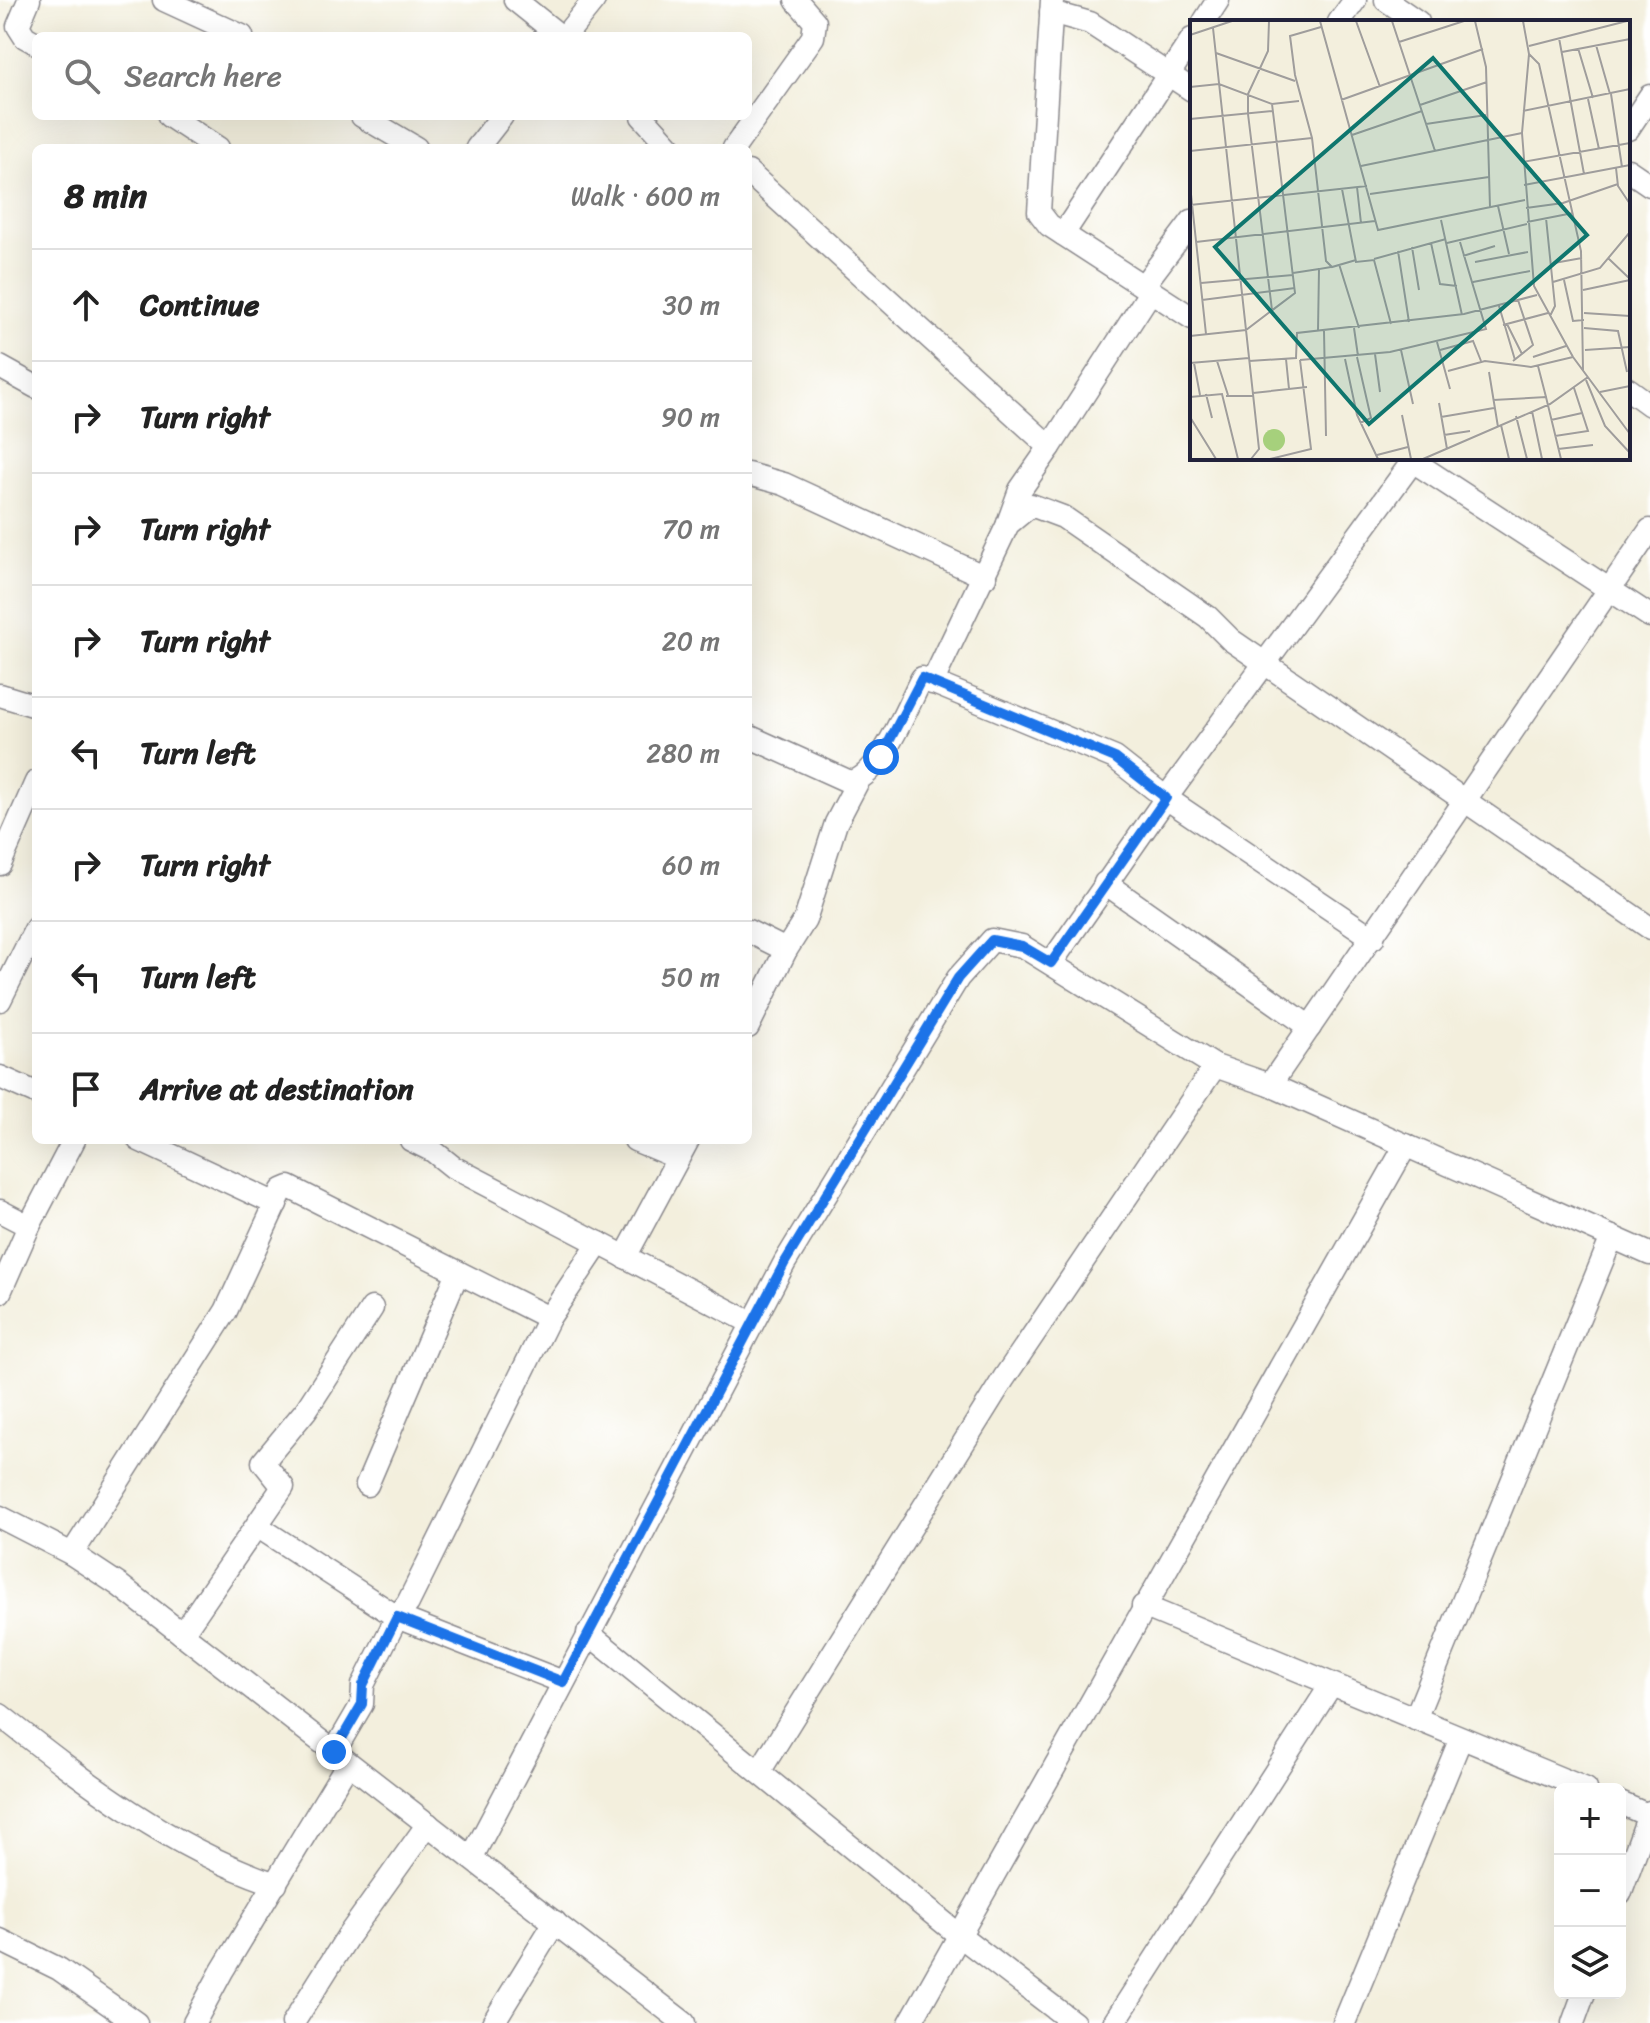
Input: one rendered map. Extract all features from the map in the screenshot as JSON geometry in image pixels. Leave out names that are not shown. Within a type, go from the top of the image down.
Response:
[{"type":"street","points":[[29,0],[18,26],[25,37],[32,41]]},
{"type":"street","points":[[164,0],[233,32]]},
{"type":"street","points":[[515,0],[557,32]]},
{"type":"street","points":[[566,32],[594,0]]},
{"type":"street","points":[[737,144],[813,37],[815,22],[796,0]]},
{"type":"street","points":[[1205,20],[1218,0]]},
{"type":"street","points":[[1340,20],[1355,0]]},
{"type":"street","points":[[1386,0],[1415,20]]},
{"type":"street","points":[[1190,89],[1090,23],[1052,6],[1039,212],[1063,234],[1190,317]]},
{"type":"street","points":[[1063,234],[1190,42]]},
{"type":"street","points":[[1630,126],[1650,96]]},
{"type":"street","points":[[175,120],[212,144]]},
{"type":"street","points":[[369,120],[409,144]]},
{"type":"street","points":[[480,144],[499,120]]},
{"type":"street","points":[[646,120],[667,144]]},
{"type":"street","points":[[1630,171],[1650,185]]},
{"type":"street","points":[[752,176],[1050,447]]},
{"type":"street","points":[[932,683],[985,577],[1020,490],[1190,224]]},
{"type":"street","points":[[0,367],[32,385]]},
{"type":"street","points":[[1630,390],[1650,405]]},
{"type":"street","points":[[1051,963],[1105,883],[1411,460]]},
{"type":"street","points":[[1414,460],[1650,616]]},
{"type":"street","points":[[752,475],[784,484],[985,577]]},
{"type":"street","points":[[1008,524],[1031,505],[1063,517],[1208,617],[1231,640],[1650,928]]},
{"type":"street","points":[[1270,1085],[1468,801],[1650,530]]},
{"type":"street","points":[[752,1019],[786,950],[805,920],[836,823],[858,781],[870,772],[881,757],[922,678],[1115,758],[1166,798],[1373,938]]},
{"type":"street","points":[[0,695],[32,705]]},
{"type":"street","points":[[752,738],[850,782],[858,781]]},
{"type":"street","points":[[0,864],[32,791]]},
{"type":"street","points":[[1105,883],[1310,1027]]},
{"type":"street","points":[[752,933],[786,950]]},
{"type":"street","points":[[472,1857],[785,1262],[958,978],[992,940],[1022,946],[1215,1066],[1270,1085],[1650,1254]]},
{"type":"street","points":[[0,1000],[31,954]]},
{"type":"street","points":[[759,1772],[1004,1378],[1215,1066]]},
{"type":"street","points":[[0,1077],[32,1091]]},
{"type":"street","points":[[0,1292],[29,1226],[72,1144]]},
{"type":"street","points":[[148,1144],[276,1204]]},
{"type":"street","points":[[419,1144],[453,1167],[752,1323]]},
{"type":"street","points":[[625,1257],[683,1149],[656,1144]]},
{"type":"street","points":[[910,2023],[1406,1145]]},
{"type":"street","points":[[72,1554],[226,1311],[282,1190],[289,1187],[549,1318]]},
{"type":"street","points":[[0,1211],[29,1226]]},
{"type":"street","points":[[1415,1719],[1612,1237]]},
{"type":"street","points":[[194,2023],[276,1884],[341,1758],[362,1704],[363,1685],[397,1617],[408,1603],[549,1318],[599,1243]]},
{"type":"street","points":[[367,1485],[458,1272]]},
{"type":"street","points":[[182,1634],[283,1487],[263,1462],[306,1410],[372,1308]]},
{"type":"street","points":[[0,1517],[72,1554],[182,1634],[681,2022]]},
{"type":"street","points":[[257,1526],[397,1617],[563,1682]]},
{"type":"street","points":[[1143,1606],[1571,1783]]},
{"type":"street","points":[[588,1633],[959,1935],[1074,2023]]},
{"type":"street","points":[[1114,2023],[1331,1685]]},
{"type":"street","points":[[1,1717],[153,1826],[276,1884]]},
{"type":"street","points":[[1344,2023],[1461,1738]]},
{"type":"street","points":[[1626,1805],[1650,1814],[1626,1878]]},
{"type":"street","points":[[293,2023],[348,1936],[428,1824]]},
{"type":"street","points":[[493,2023],[555,1922]]},
{"type":"street","points":[[0,1940],[59,1969],[136,2023]]},
{"type":"street","points":[[1573,2023],[1582,1999]]},
{"type":"route","points":[[334,1752],[362,1704],[365,1695],[363,1685],[397,1617],[563,1682],[785,1262],[958,978],[992,940],[1022,946],[1051,963],[1166,798],[1115,758],[922,678],[881,757]]}]
